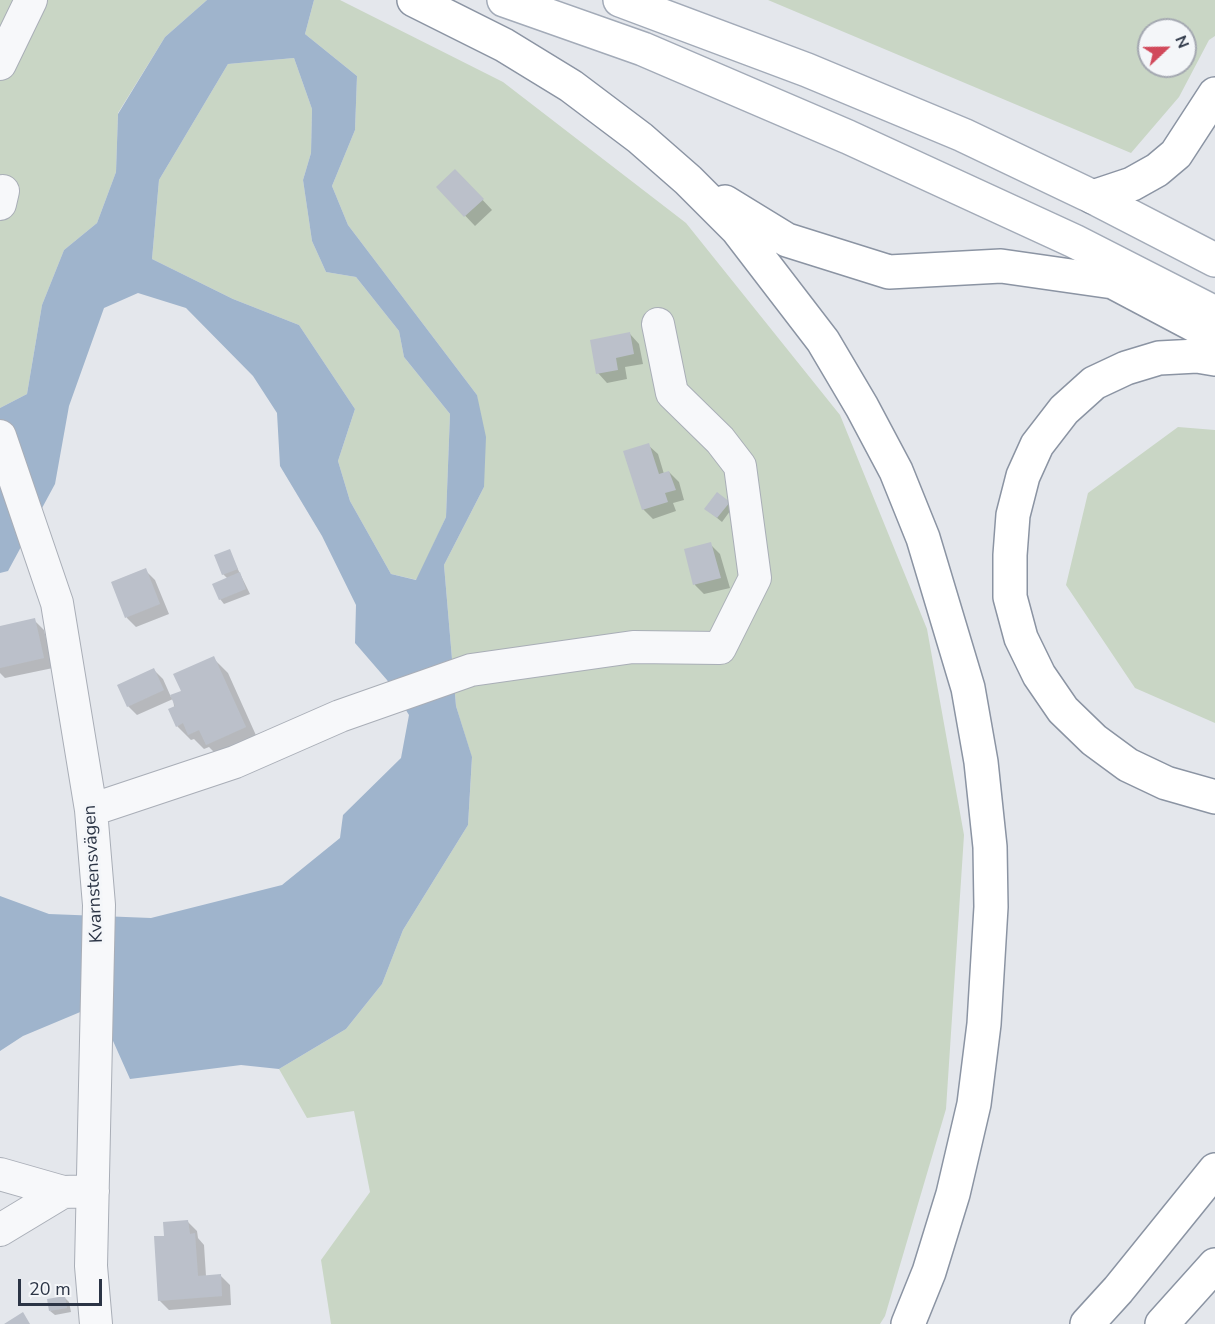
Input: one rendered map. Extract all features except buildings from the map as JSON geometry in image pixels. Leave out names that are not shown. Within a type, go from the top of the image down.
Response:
[{"type":"main road","points":[[414,0],[504,45],[571,86],[640,138],[688,180],[737,229],[823,341],[896,471],[923,538],[968,688],[981,762],[990,847],[990,928],[984,1024],[974,1104],[953,1194],[929,1272],[908,1324]]},
{"type":"main road","points":[[504,0],[643,49],[848,137],[1074,241],[1215,313]]},
{"type":"main road","points":[[620,0],[818,74],[963,135],[1093,197],[1215,260]]},
{"type":"main road","points":[[1093,197],[1132,184],[1170,159],[1191,132],[1215,94]]},
{"type":"main road","points":[[688,180],[787,240],[889,272],[1001,266],[1113,282],[1215,336]]},
{"type":"main road","points":[[1215,359],[1197,356],[1160,358],[1126,368],[1094,383],[1064,410],[1037,445],[1023,476],[1013,515],[1010,597],[1021,638],[1039,675],[1063,710],[1094,740],[1128,765],[1166,783],[1215,797]]},
{"type":"main road","points":[[1088,1324],[1215,1170]]},
{"type":"main road","points":[[1162,1324],[1215,1265]]},
{"type":"street","points":[[0,64],[31,0]]},
{"type":"street","points":[[91,810],[235,762],[339,716],[471,670],[633,647],[720,648],[755,578],[740,466],[720,440],[672,393],[658,324]]},
{"type":"street","name":"Kvarnstensvägen","points":[[0,436],[57,603],[91,810],[99,905],[91,1266],[96,1324]]},
{"type":"street","points":[[0,1173],[63,1192],[93,1191]]},
{"type":"street","points":[[0,1230],[63,1192]]},
{"type":"green space","points":[[0,0],[207,0],[165,37],[118,113],[116,172],[97,223],[64,250],[42,305],[27,394],[0,408]]},
{"type":"green space","points":[[314,0],[340,0],[503,82],[686,223],[840,415],[927,629],[964,835],[946,1109],[885,1316],[880,1324],[331,1324],[321,1260],[370,1192],[354,1111],[307,1118],[279,1069],[346,1029],[382,984],[403,930],[468,825],[472,758],[456,706],[444,565],[484,487],[477,395],[348,225],[332,186],[355,130],[357,76],[305,34]]},
{"type":"green space","points":[[768,0],[1215,0],[1215,36],[1209,40],[1197,63],[1197,18],[1137,18],[1137,78],[1189,78],[1179,97],[1131,153]]},
{"type":"green space","points":[[294,58],[312,109],[311,153],[303,180],[312,241],[326,272],[356,277],[399,331],[404,357],[450,414],[446,517],[417,580],[391,574],[350,501],[338,461],[355,409],[299,325],[233,299],[152,259],[159,180],[228,64]]},
{"type":"green space","points":[[1178,427],[1215,430],[1215,723],[1135,688],[1066,585],[1088,493]]},
{"type":"water","points":[[207,0],[314,0],[305,34],[357,76],[355,130],[332,186],[348,225],[477,395],[486,437],[484,487],[444,565],[456,706],[472,757],[468,825],[403,930],[382,984],[346,1029],[279,1069],[241,1065],[130,1079],[97,1005],[23,1036],[0,1051],[0,896],[49,914],[151,918],[282,885],[340,838],[343,815],[401,758],[409,715],[387,680],[355,643],[356,605],[322,536],[280,466],[277,413],[253,376],[186,308],[138,293],[104,308],[69,406],[55,484],[8,571],[0,573],[0,408],[27,394],[42,305],[64,250],[97,223],[116,172],[118,114],[165,37]],"holes":[[[294,58],[312,109],[311,153],[303,180],[312,241],[326,272],[356,277],[399,331],[404,357],[450,414],[446,517],[416,580],[391,574],[350,501],[338,461],[355,409],[299,325],[233,299],[152,259],[159,180],[228,64]]]}]
